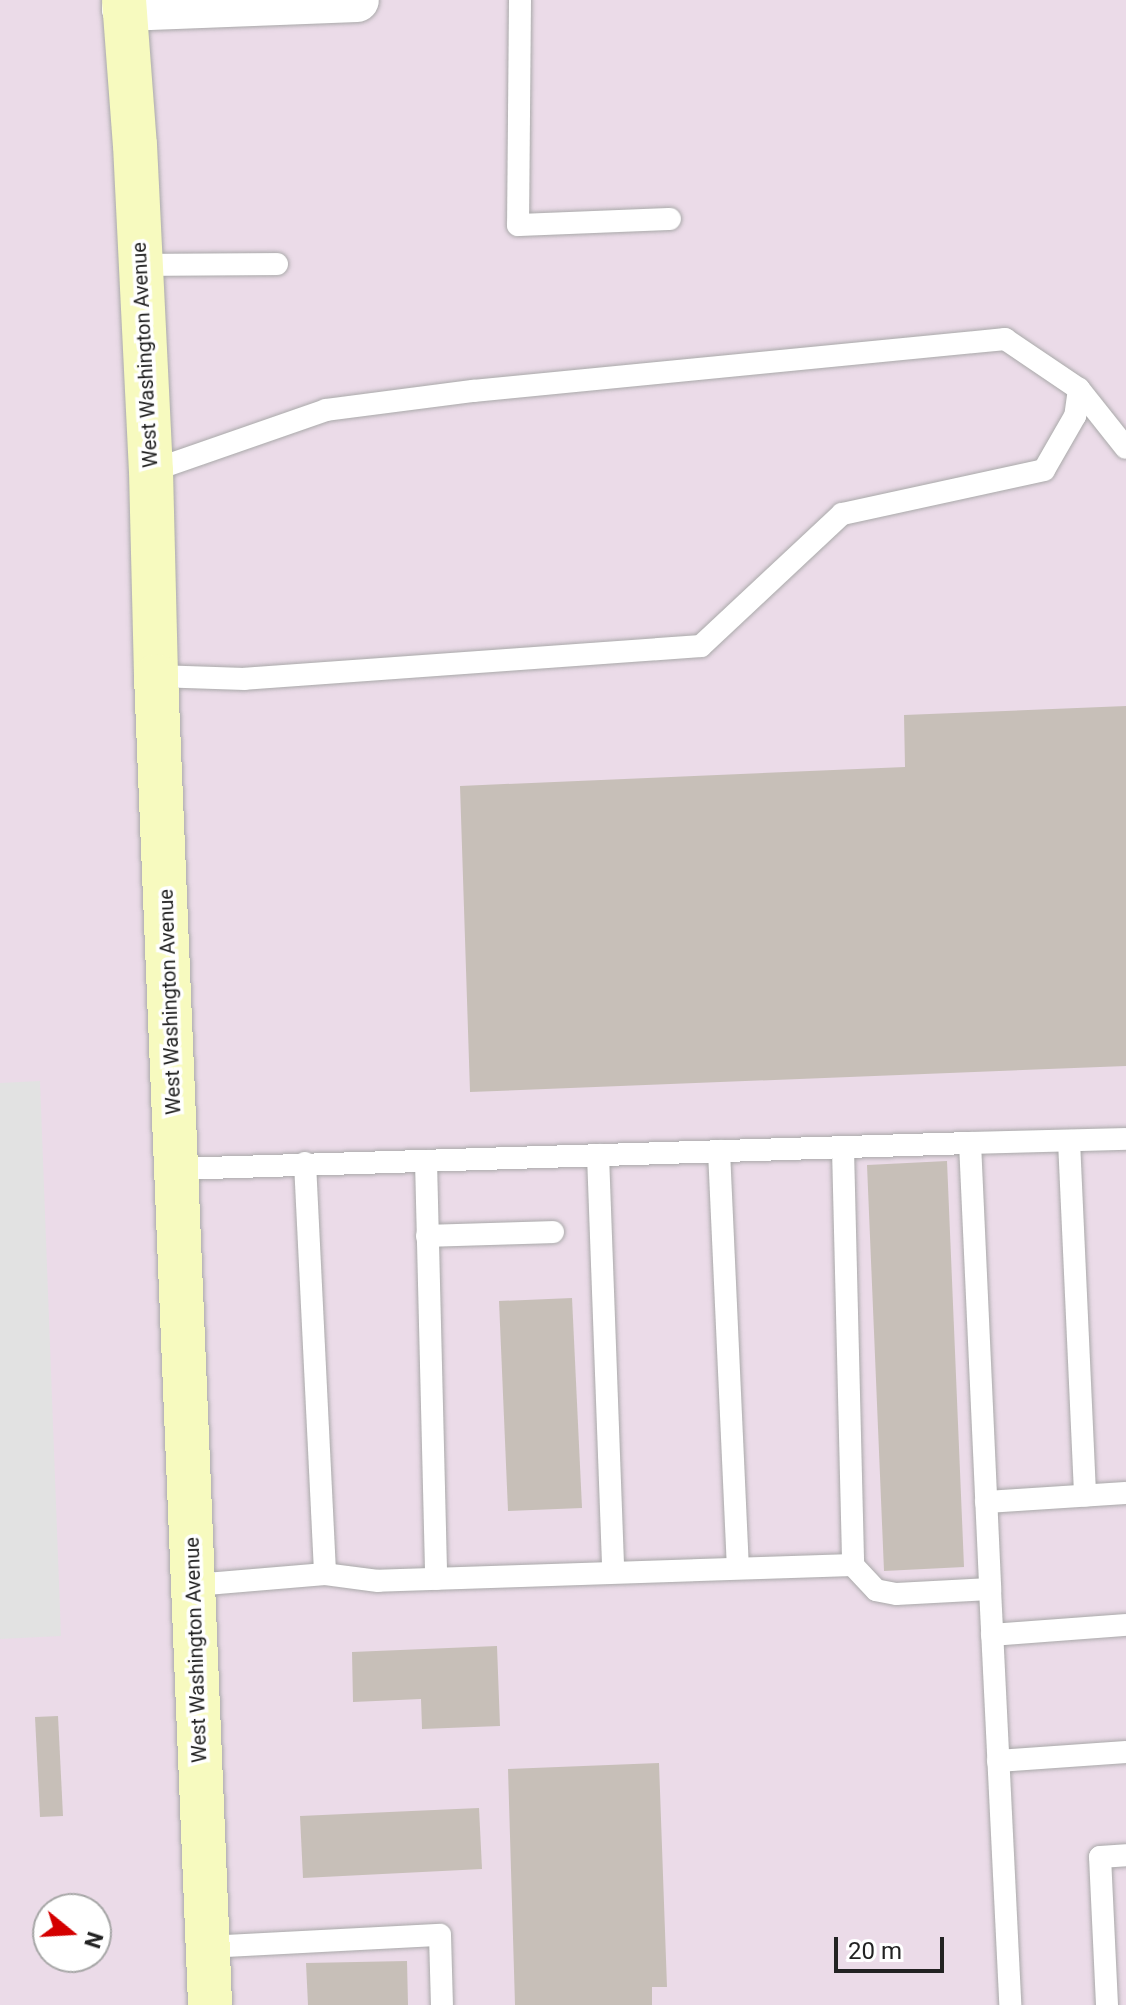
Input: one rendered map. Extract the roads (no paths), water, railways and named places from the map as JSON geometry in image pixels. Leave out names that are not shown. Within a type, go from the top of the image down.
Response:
[{"type":"main road","name":"West Washington Avenue","points":[[123,2],[151,471],[156,676],[210,2005]]},
{"type":"street","points":[[123,2],[357,0]]},
{"type":"lane","points":[[520,0],[518,225],[670,219]]},
{"type":"lane","points":[[141,265],[277,264]]},
{"type":"lane","points":[[151,471],[326,410],[473,391],[1005,339],[1079,389],[1126,448]]},
{"type":"lane","points":[[156,676],[245,679],[701,646],[842,514],[1044,470],[1075,416],[1079,389]]},
{"type":"lane","points":[[177,1169],[1126,1139]]},
{"type":"lane","points":[[1069,1141],[1085,1496]]},
{"type":"lane","points":[[970,1143],[1010,2005]]},
{"type":"lane","points":[[843,1149],[853,1565],[876,1590],[896,1594],[990,1589]]},
{"type":"lane","points":[[719,1151],[738,1566]]},
{"type":"lane","points":[[598,1155],[613,1572]]},
{"type":"lane","points":[[426,1161],[436,1579]]},
{"type":"lane","points":[[305,1163],[325,1574]]},
{"type":"lane","points":[[427,1236],[553,1232]]},
{"type":"lane","points":[[986,1502],[1126,1493]]},
{"type":"lane","points":[[194,1585],[325,1574],[378,1581],[738,1566],[853,1565]]},
{"type":"lane","points":[[992,1635],[1126,1625]]},
{"type":"lane","points":[[998,1761],[1126,1752]]},
{"type":"lane","points":[[1107,2005],[1100,1857],[1126,1855]]},
{"type":"lane","points":[[208,1947],[440,1935],[442,2005]]}]
